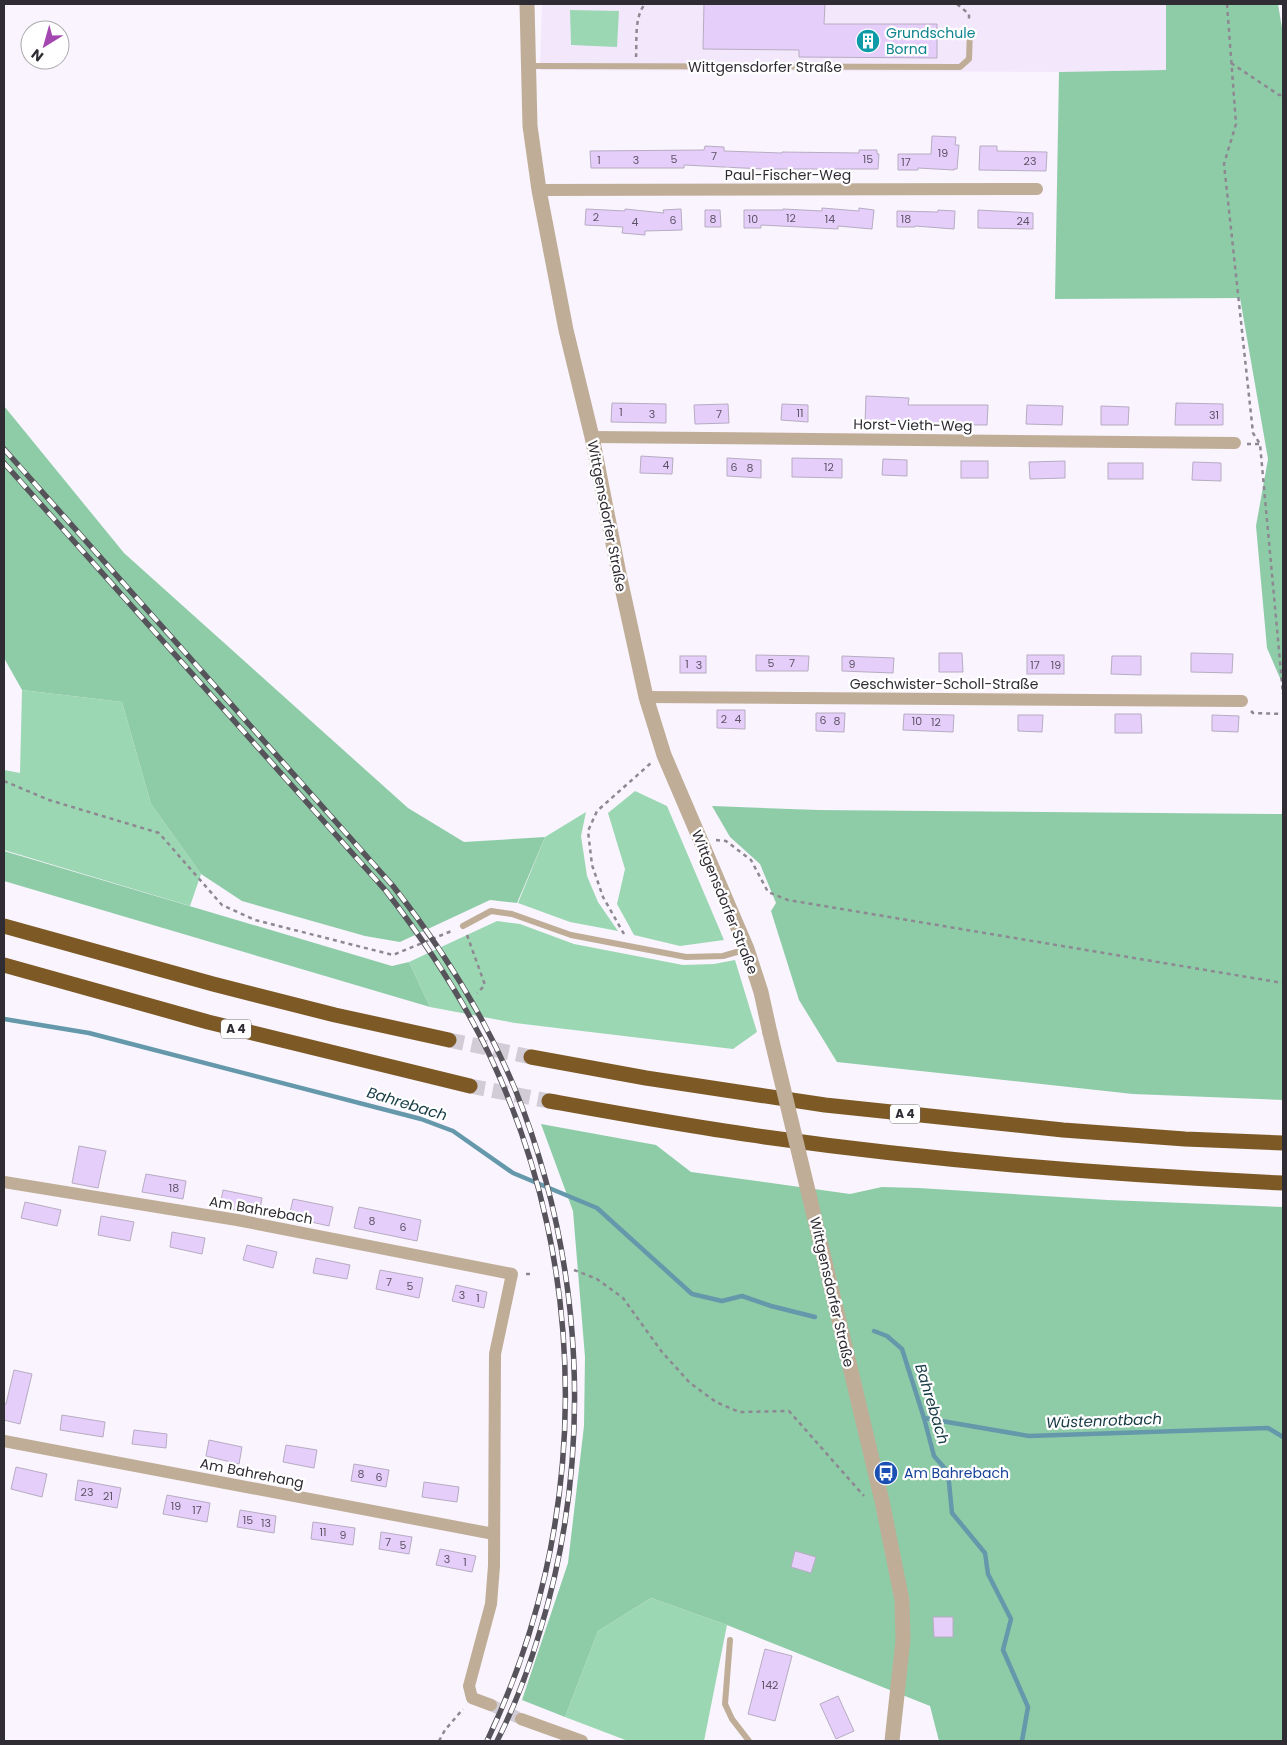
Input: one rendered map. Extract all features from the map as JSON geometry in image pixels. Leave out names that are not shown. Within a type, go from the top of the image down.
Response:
[{"type":"highway","points":[[4,926],[241,991],[335,1015],[449,1040]]},
{"type":"highway","name":"A 4","points":[[4,965],[208,1022],[470,1086]]},
{"type":"highway","name":"A 4","points":[[531,1056],[655,1080],[825,1106],[1064,1130],[1185,1139],[1283,1143]]},
{"type":"highway","points":[[549,1101],[710,1128],[843,1147],[1057,1169],[1283,1183]]},
{"type":"street","name":"Wittgensdorfer Straße","points":[[527,4],[530,126],[539,190],[566,330],[592,437],[646,697],[664,755],[747,949],[760,992],[882,1501],[902,1600],[904,1621],[892,1741]]},
{"type":"street","name":"Paul-Fischer-Weg","points":[[539,190],[1038,189]]},
{"type":"street","name":"Horst-Vieth-Weg","points":[[592,437],[1235,443]]},
{"type":"street","name":"Geschwister-Scholl-Straße","points":[[646,697],[1242,701]]},
{"type":"street","name":"Am Bahrebach","points":[[4,1182],[237,1220],[512,1274],[495,1354],[494,1534]]},
{"type":"street","name":"Am Bahrehang","points":[[4,1441],[494,1534]]},
{"type":"street","points":[[490,1705],[472,1698],[469,1686],[491,1604],[494,1534]]},
{"type":"street","points":[[521,1719],[582,1741]]},
{"type":"lane","name":"Wittgensdorfer Straße","points":[[529,66],[960,68],[969,60],[970,31]]},
{"type":"lane","points":[[463,926],[492,911],[512,914],[571,935],[686,957],[723,956],[747,949]]},
{"type":"lane","points":[[730,1640],[725,1704],[732,1719],[749,1741]]},
{"type":"path","points":[[636,66],[637,25],[645,4]]},
{"type":"path","points":[[957,4],[969,14],[970,31]]},
{"type":"path","points":[[1227,4],[1236,124],[1224,164],[1254,433],[1260,444],[1283,694]]},
{"type":"path","points":[[1231,63],[1279,95],[1283,95]]},
{"type":"path","points":[[1242,701],[1253,713],[1283,714]]},
{"type":"path","points":[[631,946],[603,897],[592,865],[588,830],[597,811],[647,766],[664,755]]},
{"type":"path","points":[[4,781],[49,800],[159,834],[222,905],[255,920],[393,955],[463,926],[485,985],[477,993]]},
{"type":"path","points":[[700,839],[726,841],[751,860],[768,892],[788,900],[1283,983]]},
{"type":"path","points":[[574,1270],[597,1279],[623,1298],[662,1352],[690,1383],[716,1402],[739,1412],[789,1411],[858,1491],[873,1504],[882,1501]]},
{"type":"path","points":[[439,1741],[445,1730],[472,1698]]},
{"type":"shaded area","points":[[542,4],[1166,4],[1166,70],[1059,72],[540,70]]},
{"type":"green space","points":[[1166,4],[1278,4],[1283,34],[1283,685],[1267,648],[1256,526],[1268,459],[1240,298],[1055,299],[1059,72],[1166,70]]},
{"type":"green space","points":[[570,10],[619,11],[617,47],[571,45]]},
{"type":"green space","points":[[4,406],[124,553],[408,808],[464,842],[545,837],[517,903],[490,900],[400,942],[365,936],[242,901],[201,874],[151,804],[122,702],[22,690],[4,658]]},
{"type":"green space","points":[[22,690],[122,702],[151,804],[201,874],[190,906],[4,850],[4,770],[20,773]]},
{"type":"green space","points":[[635,791],[667,806],[724,940],[680,946],[634,935],[617,904],[625,869],[608,813]]},
{"type":"green space","points":[[712,806],[818,810],[1283,814],[1283,1100],[1133,1094],[837,1062],[799,1000],[771,911],[776,903],[760,864],[730,837]]},
{"type":"green space","points":[[586,812],[581,836],[587,876],[598,902],[618,931],[570,922],[518,903],[545,837]]},
{"type":"green space","points":[[4,851],[392,966],[409,962],[430,1007],[4,881]]},
{"type":"green space","points":[[497,921],[520,924],[574,944],[683,965],[714,964],[735,960],[757,1032],[733,1049],[515,1023],[430,1007],[409,962]]},
{"type":"green space","points":[[541,1124],[656,1145],[691,1172],[850,1194],[882,1187],[919,1188],[1108,1200],[1283,1207],[1283,1741],[939,1741],[930,1706],[727,1625],[651,1598],[598,1631],[565,1717],[522,1700],[568,1563],[584,1426],[585,1357],[573,1211]]},
{"type":"green space","points":[[651,1598],[727,1625],[704,1741],[628,1741],[565,1717],[598,1631]]},
{"type":"building","points":[[704,4],[825,4],[824,24],[937,24],[937,58],[799,57],[799,50],[703,49]]},
{"type":"building","points":[[932,136],[956,137],[955,145],[959,145],[957,169],[918,168],[918,170],[898,170],[898,154],[931,154]]},
{"type":"building","points":[[705,146],[724,147],[724,151],[782,153],[859,153],[859,150],[877,150],[877,154],[879,154],[878,169],[763,169],[684,165],[684,168],[591,168],[590,151],[704,150]]},
{"type":"building","points":[[980,146],[997,146],[997,151],[1047,152],[1046,171],[979,170]]},
{"type":"building","points":[[822,208],[859,211],[859,208],[874,210],[872,229],[838,226],[838,229],[761,225],[761,228],[744,228],[744,210],[822,211]]},
{"type":"building","points":[[586,209],[625,211],[625,209],[664,213],[663,210],[681,209],[682,230],[645,231],[645,235],[622,233],[623,227],[585,225]]},
{"type":"building","points":[[705,210],[720,210],[721,227],[705,227]]},
{"type":"building","points":[[938,210],[955,211],[954,229],[915,226],[897,227],[897,211],[938,212]]},
{"type":"building","points":[[978,210],[1033,213],[1033,229],[978,228]]},
{"type":"building","points":[[866,396],[909,398],[908,405],[988,405],[987,425],[865,424]]},
{"type":"building","points":[[612,403],[666,404],[666,423],[611,422]]},
{"type":"building","points":[[1176,403],[1223,404],[1223,425],[1175,425]]},
{"type":"building","points":[[728,404],[729,423],[695,424],[694,405]]},
{"type":"building","points":[[782,404],[808,405],[808,422],[781,420]]},
{"type":"building","points":[[1027,405],[1063,406],[1062,425],[1026,424]]},
{"type":"building","points":[[1101,406],[1129,407],[1128,425],[1101,425]]},
{"type":"building","points":[[641,456],[673,458],[672,474],[640,473]]},
{"type":"building","points":[[727,458],[761,460],[761,478],[727,476]]},
{"type":"building","points":[[792,458],[842,459],[842,478],[792,477]]},
{"type":"building","points":[[883,459],[907,460],[907,476],[882,475]]},
{"type":"building","points":[[961,461],[988,461],[988,478],[961,478]]},
{"type":"building","points":[[1065,461],[1065,478],[1030,479],[1029,462]]},
{"type":"building","points":[[1193,462],[1221,463],[1221,481],[1192,480]]},
{"type":"building","points":[[1108,463],[1143,463],[1143,479],[1108,479]]},
{"type":"building","points":[[939,653],[962,653],[963,672],[939,672]]},
{"type":"building","points":[[1191,653],[1233,654],[1232,673],[1191,672]]},
{"type":"building","points":[[756,655],[809,656],[808,671],[756,671]]},
{"type":"building","points":[[1027,655],[1064,655],[1064,674],[1027,674]]},
{"type":"building","points":[[680,656],[706,656],[706,673],[680,673]]},
{"type":"building","points":[[842,656],[894,658],[893,673],[842,671]]},
{"type":"building","points":[[1112,656],[1141,656],[1141,675],[1111,674]]},
{"type":"building","points":[[717,710],[745,710],[745,729],[717,728]]},
{"type":"building","points":[[816,713],[845,713],[844,732],[816,731]]},
{"type":"building","points":[[904,714],[954,715],[953,732],[903,730]]},
{"type":"building","points":[[1115,714],[1141,714],[1142,733],[1115,733]]},
{"type":"building","points":[[1018,715],[1043,715],[1042,732],[1018,731]]},
{"type":"building","points":[[1212,715],[1239,716],[1238,732],[1212,731]]},
{"type":"building","points":[[79,1146],[106,1151],[98,1188],[72,1183]]},
{"type":"building","points":[[146,1174],[186,1181],[183,1199],[142,1192]]},
{"type":"building","points":[[223,1190],[262,1198],[259,1215],[220,1207]]},
{"type":"building","points":[[293,1199],[333,1207],[329,1226],[289,1217]]},
{"type":"building","points":[[25,1202],[61,1210],[57,1226],[21,1218]]},
{"type":"building","points":[[359,1207],[421,1220],[417,1241],[354,1228]]},
{"type":"building","points":[[101,1216],[134,1222],[130,1241],[98,1235]]},
{"type":"building","points":[[172,1232],[205,1238],[202,1254],[170,1247]]},
{"type":"building","points":[[247,1245],[277,1252],[273,1268],[243,1260]]},
{"type":"building","points":[[316,1258],[350,1265],[347,1279],[313,1273]]},
{"type":"building","points":[[380,1270],[423,1278],[419,1298],[376,1289]]},
{"type":"building","points":[[456,1285],[487,1292],[484,1308],[452,1301]]},
{"type":"building","points":[[14,1370],[32,1374],[20,1424],[4,1420],[4,1404],[6,1404]]},
{"type":"building","points":[[62,1415],[105,1422],[103,1437],[60,1430]]},
{"type":"building","points":[[134,1430],[167,1434],[166,1448],[132,1444]]},
{"type":"building","points":[[209,1440],[242,1447],[239,1464],[206,1456]]},
{"type":"building","points":[[286,1445],[317,1450],[314,1468],[283,1462]]},
{"type":"building","points":[[354,1464],[389,1470],[386,1487],[351,1481]]},
{"type":"building","points":[[16,1467],[47,1474],[42,1497],[11,1489]]},
{"type":"building","points":[[78,1480],[121,1488],[117,1508],[75,1500]]},
{"type":"building","points":[[424,1482],[459,1487],[457,1502],[422,1497]]},
{"type":"building","points":[[167,1495],[210,1503],[207,1522],[163,1514]]},
{"type":"building","points":[[240,1510],[276,1516],[274,1533],[237,1527]]},
{"type":"building","points":[[313,1522],[355,1528],[353,1545],[311,1539]]},
{"type":"building","points":[[381,1532],[412,1537],[409,1554],[379,1549]]},
{"type":"building","points":[[440,1549],[476,1556],[472,1572],[436,1565]]},
{"type":"building","points":[[795,1551],[816,1557],[811,1573],[791,1567]]},
{"type":"building","points":[[933,1617],[953,1617],[953,1637],[934,1637]]},
{"type":"building","points":[[765,1649],[792,1656],[775,1721],[748,1714]]},
{"type":"building","points":[[838,1696],[854,1731],[836,1739],[820,1704]]},
{"type":"waterway","name":"Bahrebach","points":[[4,1019],[89,1033],[421,1119],[453,1131],[513,1173],[597,1208],[692,1294],[722,1301],[742,1296],[771,1306],[815,1317]]},
{"type":"waterway","name":"Bahrebach","points":[[874,1331],[887,1336],[902,1349],[934,1456],[948,1472],[952,1513],[985,1553],[988,1574],[1011,1619],[1003,1650],[1028,1707],[1022,1741]]},
{"type":"waterway","name":"Wüstenrotbach","points":[[924,1418],[1029,1436],[1268,1428],[1283,1437]]},
{"type":"tunnel","points":[[449,1040],[531,1057]]},
{"type":"tunnel","points":[[470,1086],[549,1101]]},
{"type":"tunnel","points":[[491,1705],[521,1719]]},
{"type":"railway","points":[[4,449],[393,886],[428,933],[461,983],[490,1035],[515,1089],[538,1154],[556,1221],[567,1289],[574,1358],[574,1427],[569,1496],[557,1564],[531,1659],[516,1701],[497,1741]]},
{"type":"railway","points":[[4,463],[386,891],[415,930],[468,1013],[490,1056],[523,1139],[547,1224],[561,1311],[565,1399],[560,1487],[545,1574],[521,1659],[487,1741]]},
{"type":"place","name":"Grundschule Borna","points":[[868,41]]},
{"type":"place","name":"Am Bahrebach","points":[[886,1473]]}]
